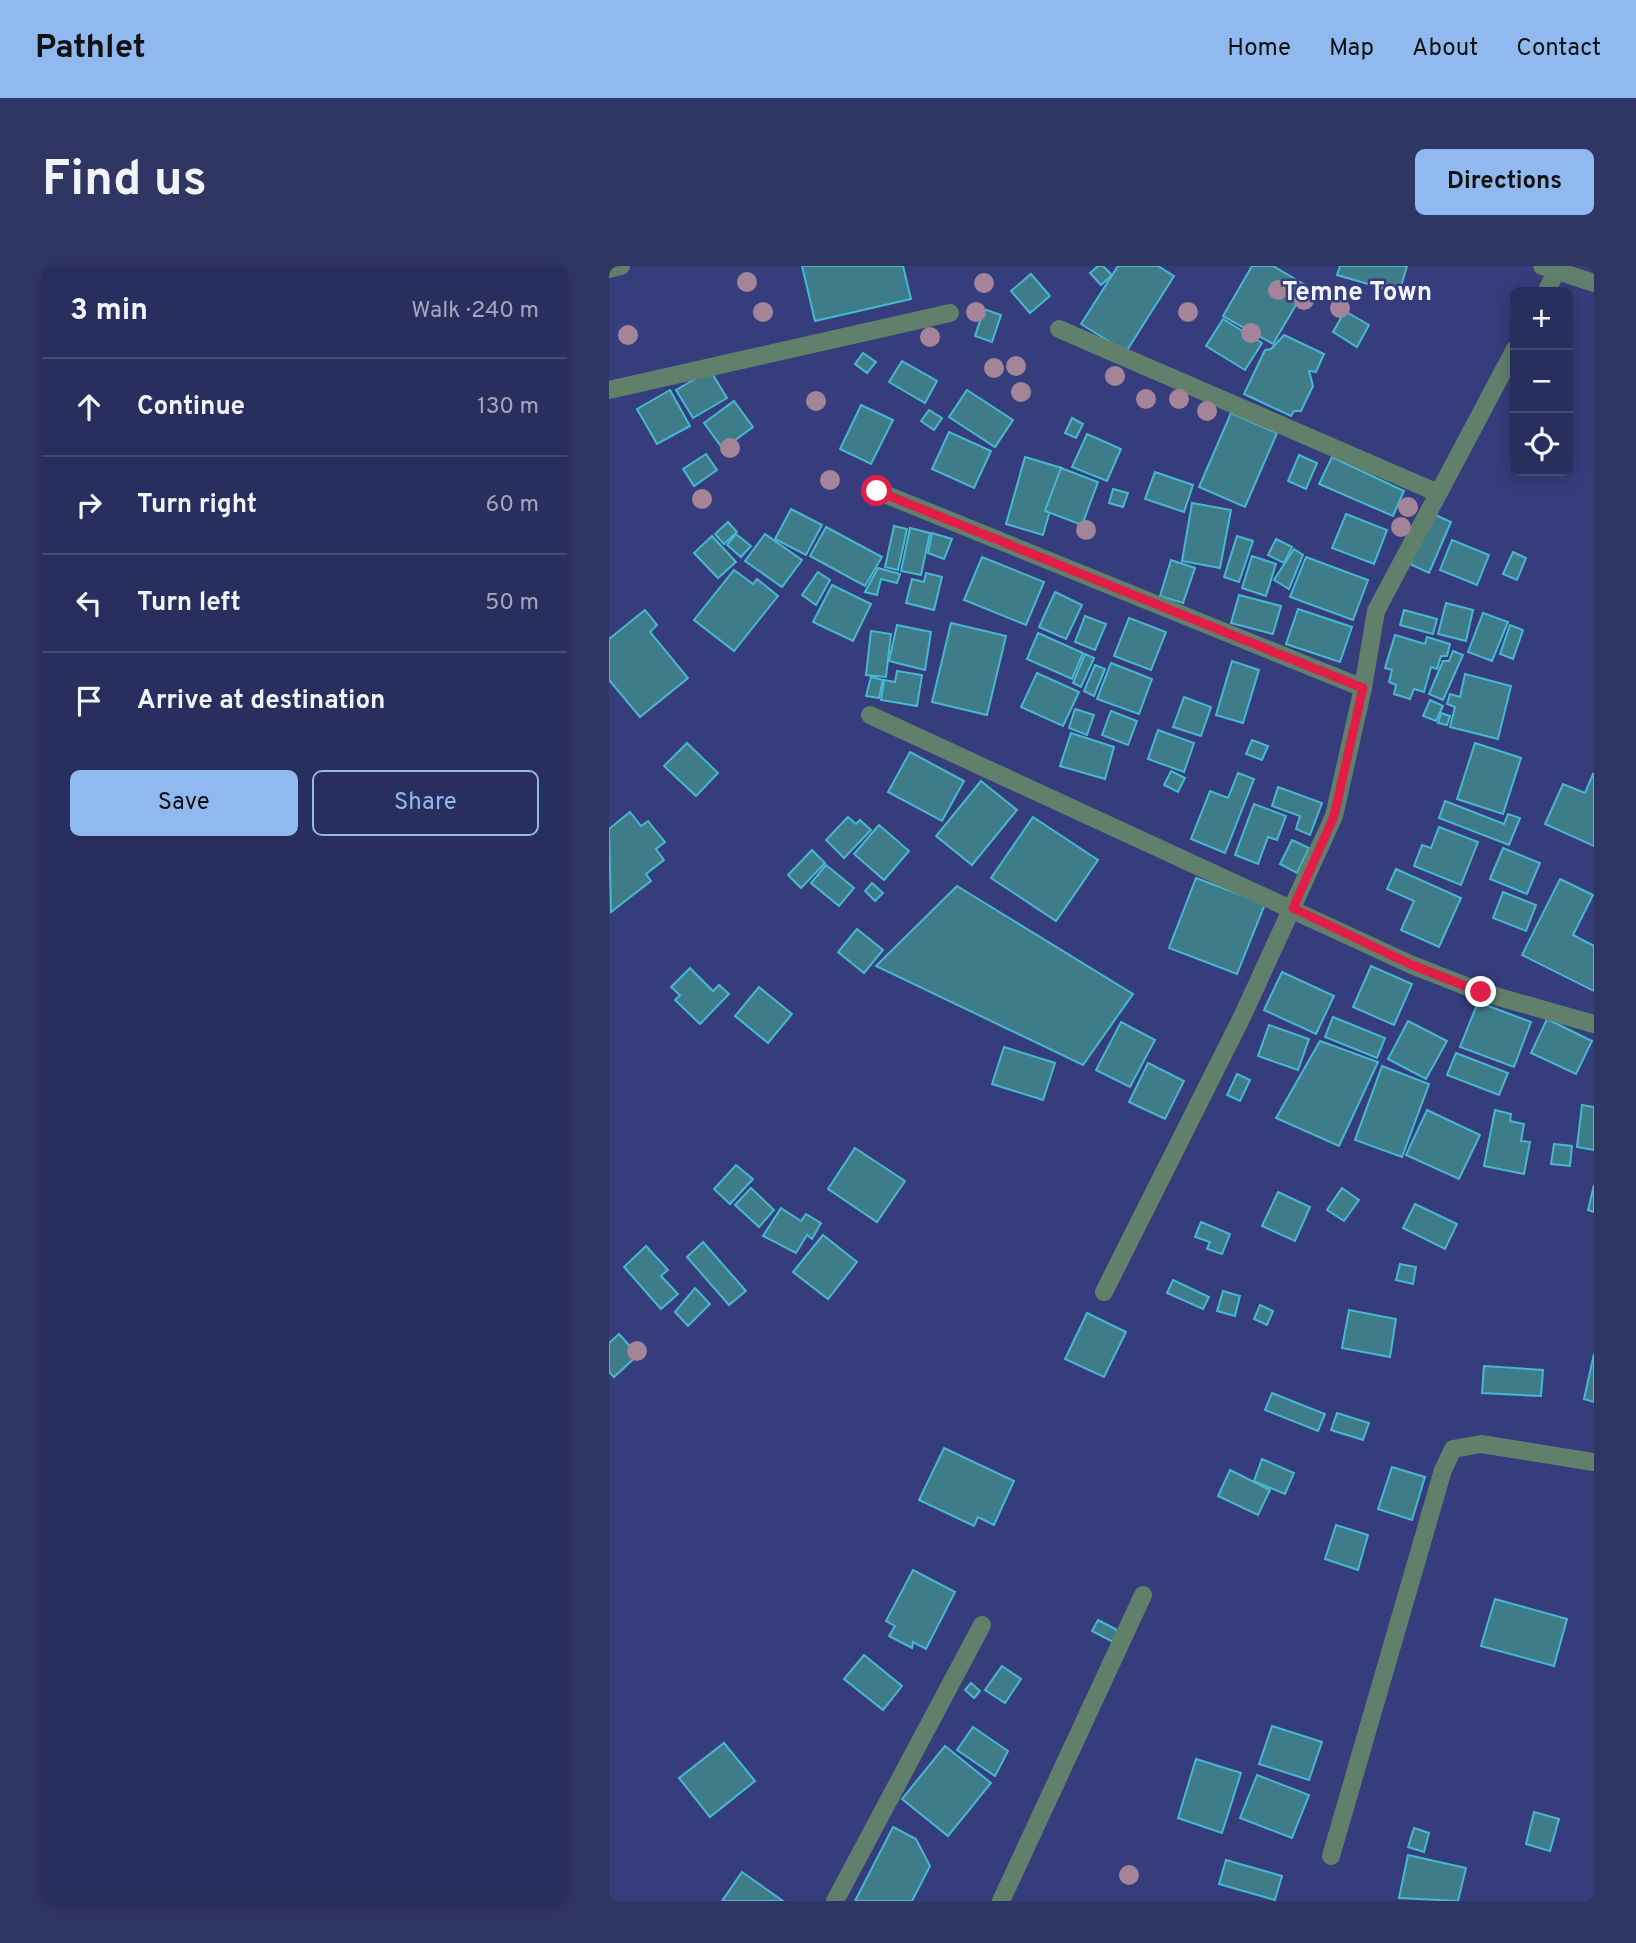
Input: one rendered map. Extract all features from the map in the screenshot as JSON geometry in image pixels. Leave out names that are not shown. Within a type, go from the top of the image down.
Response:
[{"type":"street","points":[[609,269],[621,266]]},
{"type":"street","points":[[1547,287],[1553,268],[1594,283]]},
{"type":"street","points":[[609,390],[950,313]]},
{"type":"street","points":[[1059,329],[1438,493]]},
{"type":"street","points":[[1104,1292],[1293,908],[1334,816],[1363,688],[1376,611],[1514,350]]},
{"type":"street","points":[[877,491],[1363,688]]},
{"type":"street","points":[[870,715],[1412,965],[1481,992],[1594,1024]]},
{"type":"street","points":[[1331,1856],[1443,1470],[1453,1449],[1481,1444],[1594,1462]]},
{"type":"street","points":[[1001,1901],[1143,1595]]},
{"type":"street","points":[[835,1901],[982,1625]]},
{"type":"building","points":[[802,266],[903,266],[911,299],[815,321]]},
{"type":"building","points":[[1098,266],[1103,266],[1112,275],[1101,285],[1090,273]]},
{"type":"building","points":[[1118,266],[1158,266],[1174,276],[1126,352],[1081,324]]},
{"type":"building","points":[[1252,266],[1273,266],[1307,286],[1273,344],[1223,316]]},
{"type":"building","points":[[1340,266],[1407,266],[1399,293],[1337,275]]},
{"type":"building","points":[[1031,274],[1050,296],[1030,313],[1011,291]]},
{"type":"building","points":[[984,309],[1001,315],[992,342],[975,336]]},
{"type":"building","points":[[1345,311],[1369,325],[1357,347],[1333,332]]},
{"type":"building","points":[[1223,319],[1262,343],[1245,370],[1206,346]]},
{"type":"building","points":[[1284,335],[1324,354],[1316,372],[1309,371],[1313,386],[1301,411],[1294,411],[1291,416],[1244,394],[1265,350],[1271,349]]},
{"type":"building","points":[[863,353],[876,362],[867,373],[855,364]]},
{"type":"building","points":[[902,361],[937,381],[925,403],[889,382]]},
{"type":"building","points":[[710,370],[727,398],[693,418],[676,390]]},
{"type":"building","points":[[670,390],[690,426],[657,444],[637,409]]},
{"type":"building","points":[[967,390],[1013,420],[995,447],[949,417]]},
{"type":"building","points":[[734,401],[753,427],[723,449],[704,423]]},
{"type":"building","points":[[861,405],[893,420],[871,464],[840,449]]},
{"type":"building","points":[[929,410],[942,418],[934,430],[921,421]]},
{"type":"building","points":[[1231,413],[1277,433],[1245,507],[1199,487]]},
{"type":"building","points":[[1072,418],[1083,424],[1076,438],[1065,433]]},
{"type":"building","points":[[949,432],[991,451],[974,488],[932,469]]},
{"type":"building","points":[[1087,434],[1121,449],[1107,481],[1072,467]]},
{"type":"building","points":[[706,454],[717,470],[694,486],[683,469]]},
{"type":"building","points":[[1299,455],[1317,463],[1306,489],[1288,481]]},
{"type":"building","points":[[1025,457],[1062,468],[1043,535],[1006,524]]},
{"type":"building","points":[[1332,457],[1404,491],[1393,516],[1319,484]]},
{"type":"building","points":[[1061,468],[1098,482],[1082,525],[1045,511]]},
{"type":"building","points":[[1155,472],[1193,485],[1184,512],[1145,499]]},
{"type":"building","points":[[1113,489],[1128,493],[1123,507],[1109,503]]},
{"type":"building","points":[[1192,503],[1231,510],[1220,568],[1182,561]]},
{"type":"building","points":[[791,509],[822,525],[806,555],[775,539]]},
{"type":"building","points":[[1431,513],[1451,522],[1429,573],[1410,564]]},
{"type":"building","points":[[1346,514],[1387,530],[1374,564],[1332,548]]},
{"type":"building","points":[[728,522],[737,532],[724,544],[715,534]]},
{"type":"building","points":[[894,526],[907,529],[898,570],[885,567]]},
{"type":"building","points":[[826,527],[882,557],[865,586],[810,556]]},
{"type":"building","points":[[910,528],[930,533],[921,575],[901,571]]},
{"type":"building","points":[[932,533],[952,539],[944,559],[928,553]]},
{"type":"building","points":[[736,534],[751,546],[741,557],[727,545]]},
{"type":"building","points":[[765,534],[802,560],[782,587],[745,561]]},
{"type":"building","points":[[712,536],[736,562],[718,578],[694,553]]},
{"type":"building","points":[[1237,536],[1253,541],[1239,582],[1224,577]]},
{"type":"building","points":[[1276,539],[1292,547],[1284,563],[1268,555]]},
{"type":"building","points":[[1452,540],[1489,555],[1477,585],[1440,570]]},
{"type":"building","points":[[1294,549],[1303,555],[1289,589],[1274,580]]},
{"type":"building","points":[[1513,552],[1526,558],[1517,580],[1503,574]]},
{"type":"building","points":[[1252,556],[1276,564],[1266,596],[1242,588]]},
{"type":"building","points":[[982,557],[1044,582],[1026,625],[964,600]]},
{"type":"building","points":[[1306,557],[1368,580],[1353,620],[1290,597]]},
{"type":"building","points":[[1171,560],[1195,568],[1183,603],[1160,596]]},
{"type":"building","points":[[878,568],[900,574],[897,583],[881,579],[877,595],[865,592]]},
{"type":"building","points":[[734,570],[753,584],[757,579],[778,596],[734,651],[694,620]]},
{"type":"building","points":[[818,572],[830,580],[816,605],[802,595]]},
{"type":"building","points":[[926,573],[942,577],[934,610],[906,603],[912,579],[924,582]]},
{"type":"building","points":[[832,585],[871,604],[853,641],[813,622]]},
{"type":"building","points":[[1055,592],[1082,605],[1066,639],[1039,627]]},
{"type":"building","points":[[1239,595],[1281,606],[1273,634],[1231,623]]},
{"type":"building","points":[[1446,603],[1473,610],[1466,641],[1438,634]]},
{"type":"building","points":[[1298,609],[1352,627],[1340,662],[1286,644]]},
{"type":"building","points":[[645,610],[657,625],[650,632],[688,678],[640,717],[609,680],[609,639]]},
{"type":"building","points":[[1404,610],[1437,619],[1433,634],[1400,625]]},
{"type":"building","points":[[1483,613],[1508,622],[1492,661],[1468,652]]},
{"type":"building","points":[[1085,616],[1106,624],[1095,650],[1075,642]]},
{"type":"building","points":[[1129,618],[1166,632],[1151,670],[1114,656]]},
{"type":"building","points":[[951,623],[1006,636],[987,715],[932,702]]},
{"type":"building","points":[[897,625],[931,632],[925,670],[889,661]]},
{"type":"building","points":[[1510,625],[1523,630],[1513,659],[1500,654]]},
{"type":"building","points":[[871,631],[891,634],[886,677],[866,675]]},
{"type":"building","points":[[1038,633],[1083,653],[1072,679],[1027,659]]},
{"type":"building","points":[[1395,635],[1425,644],[1427,637],[1450,644],[1447,656],[1441,656],[1437,669],[1431,667],[1424,692],[1414,689],[1410,699],[1394,694],[1396,685],[1389,682],[1392,670],[1385,668]]},
{"type":"building","points":[[1453,651],[1463,655],[1443,700],[1429,694],[1443,661],[1449,661]]},
{"type":"building","points":[[1085,654],[1094,658],[1081,687],[1073,683]]},
{"type":"building","points":[[1232,661],[1259,670],[1243,723],[1216,715]]},
{"type":"building","points":[[1111,663],[1152,679],[1139,714],[1097,699]]},
{"type":"building","points":[[1095,665],[1105,669],[1094,696],[1084,691]]},
{"type":"building","points":[[897,671],[922,675],[917,706],[881,700],[884,680],[895,682]]},
{"type":"building","points":[[1037,673],[1079,692],[1063,726],[1021,707]]},
{"type":"building","points":[[1465,674],[1511,686],[1498,739],[1450,727],[1455,707],[1447,704],[1450,694],[1460,697]]},
{"type":"building","points":[[871,677],[883,680],[879,698],[866,696]]},
{"type":"building","points":[[1184,697],[1211,707],[1201,736],[1173,727]]},
{"type":"building","points":[[1430,700],[1443,706],[1436,721],[1423,716]]},
{"type":"building","points":[[1075,709],[1094,715],[1087,735],[1069,728]]},
{"type":"building","points":[[1111,711],[1137,721],[1128,745],[1102,735]]},
{"type":"building","points":[[1441,713],[1450,716],[1447,725],[1438,723]]},
{"type":"building","points":[[1158,730],[1194,743],[1184,772],[1148,759]]},
{"type":"building","points":[[1071,733],[1114,747],[1105,779],[1060,766]]},
{"type":"building","points":[[1252,740],[1268,746],[1262,760],[1246,754]]},
{"type":"building","points":[[687,743],[718,773],[696,796],[664,766]]},
{"type":"building","points":[[1475,743],[1521,758],[1503,814],[1457,799]]},
{"type":"building","points":[[910,752],[964,781],[942,821],[888,792]]},
{"type":"building","points":[[1171,771],[1185,778],[1178,792],[1164,785]]},
{"type":"building","points":[[1238,773],[1254,779],[1225,853],[1191,839],[1210,791],[1228,798]]},
{"type":"building","points":[[1593,774],[1594,846],[1545,824],[1563,784],[1585,793]]},
{"type":"building","points":[[981,781],[1017,810],[972,865],[936,836]]},
{"type":"building","points":[[1278,787],[1322,803],[1310,835],[1296,829],[1300,816],[1272,806]]},
{"type":"building","points":[[1445,801],[1504,824],[1508,814],[1520,818],[1509,845],[1439,818]]},
{"type":"building","points":[[1254,804],[1286,816],[1277,840],[1268,837],[1258,864],[1235,855]]},
{"type":"building","points":[[630,812],[641,826],[648,821],[665,842],[656,849],[664,860],[646,874],[651,881],[611,912],[609,829]]},
{"type":"building","points":[[848,817],[856,824],[860,820],[871,830],[844,858],[826,840]]},
{"type":"building","points":[[1033,817],[1098,860],[1056,921],[991,878]]},
{"type":"building","points":[[879,825],[909,851],[884,880],[854,854]]},
{"type":"building","points":[[1439,827],[1478,842],[1461,885],[1414,866],[1422,845],[1431,848]]},
{"type":"building","points":[[1292,840],[1309,848],[1297,873],[1280,864]]},
{"type":"building","points":[[1503,848],[1540,863],[1527,894],[1490,879]]},
{"type":"building","points":[[812,850],[825,863],[801,888],[788,875]]},
{"type":"building","points":[[826,865],[854,888],[839,906],[811,883]]},
{"type":"building","points":[[1396,869],[1461,898],[1439,947],[1401,930],[1414,901],[1387,889]]},
{"type":"building","points":[[1196,878],[1265,904],[1237,974],[1169,948]]},
{"type":"building","points":[[1560,879],[1593,895],[1573,935],[1594,946],[1594,991],[1522,955]]},
{"type":"building","points":[[872,883],[883,893],[875,901],[865,891]]},
{"type":"building","points":[[957,886],[1133,994],[1083,1065],[876,966]]},
{"type":"building","points":[[1503,892],[1536,905],[1526,931],[1493,918]]},
{"type":"building","points":[[857,929],[883,950],[864,973],[838,952]]},
{"type":"building","points":[[1371,966],[1412,984],[1394,1025],[1353,1007]]},
{"type":"building","points":[[690,968],[713,991],[719,985],[729,994],[700,1024],[675,1000],[680,995],[671,987]]},
{"type":"building","points":[[1282,972],[1334,996],[1316,1034],[1264,1010]]},
{"type":"building","points":[[759,987],[792,1014],[768,1043],[735,1016]]},
{"type":"building","points":[[1478,1002],[1531,1022],[1514,1067],[1460,1047]]},
{"type":"building","points":[[1333,1017],[1385,1038],[1377,1058],[1325,1037]]},
{"type":"building","points":[[1547,1019],[1592,1041],[1576,1074],[1531,1053]]},
{"type":"building","points":[[1408,1021],[1447,1041],[1426,1079],[1388,1059]]},
{"type":"building","points":[[1121,1022],[1155,1040],[1130,1087],[1096,1070]]},
{"type":"building","points":[[1269,1025],[1309,1039],[1298,1070],[1258,1056]]},
{"type":"building","points":[[1320,1041],[1378,1062],[1339,1146],[1276,1118]]},
{"type":"building","points":[[1004,1047],[1055,1063],[1043,1100],[992,1084]]},
{"type":"building","points":[[1456,1053],[1508,1073],[1499,1095],[1447,1075]]},
{"type":"building","points":[[1148,1063],[1184,1081],[1165,1119],[1129,1102]]},
{"type":"building","points":[[1382,1066],[1429,1084],[1402,1157],[1355,1140]]},
{"type":"building","points":[[1237,1074],[1250,1080],[1240,1101],[1227,1095]]},
{"type":"building","points":[[1582,1105],[1594,1107],[1594,1150],[1577,1147]]},
{"type":"building","points":[[1427,1110],[1480,1135],[1459,1179],[1406,1155]]},
{"type":"building","points":[[1495,1110],[1511,1114],[1510,1121],[1524,1124],[1521,1141],[1530,1142],[1524,1174],[1484,1166]]},
{"type":"building","points":[[1554,1144],[1572,1146],[1570,1166],[1551,1164]]},
{"type":"building","points":[[855,1148],[905,1181],[877,1222],[828,1189]]},
{"type":"building","points":[[736,1165],[753,1179],[730,1204],[714,1189]]},
{"type":"building","points":[[1594,1185],[1594,1212],[1588,1210]]},
{"type":"building","points":[[751,1188],[774,1210],[759,1227],[735,1205]]},
{"type":"building","points":[[1342,1188],[1359,1200],[1344,1221],[1327,1210]]},
{"type":"building","points":[[1278,1192],[1310,1207],[1295,1241],[1262,1226]]},
{"type":"building","points":[[1415,1204],[1457,1224],[1445,1249],[1403,1228]]},
{"type":"building","points":[[781,1208],[801,1221],[806,1214],[821,1223],[812,1239],[807,1235],[796,1253],[763,1236]]},
{"type":"building","points":[[1201,1222],[1230,1234],[1222,1254],[1207,1249],[1210,1242],[1195,1237]]},
{"type":"building","points":[[823,1235],[857,1262],[828,1299],[793,1272]]},
{"type":"building","points":[[703,1242],[746,1291],[729,1305],[687,1257]]},
{"type":"building","points":[[646,1246],[668,1270],[661,1276],[678,1294],[661,1309],[624,1267]]},
{"type":"building","points":[[1400,1264],[1416,1267],[1413,1284],[1396,1280]]},
{"type":"building","points":[[1173,1280],[1209,1297],[1203,1309],[1167,1293]]},
{"type":"building","points":[[695,1288],[710,1304],[688,1326],[675,1312]]},
{"type":"building","points":[[1223,1291],[1240,1296],[1235,1316],[1217,1311]]},
{"type":"building","points":[[1260,1305],[1273,1311],[1267,1325],[1254,1319]]},
{"type":"building","points":[[1349,1310],[1396,1319],[1390,1357],[1342,1348]]},
{"type":"building","points":[[1087,1313],[1126,1332],[1104,1377],[1065,1359]]},
{"type":"building","points":[[619,1334],[638,1355],[614,1377],[609,1372],[609,1343]]},
{"type":"building","points":[[1594,1354],[1594,1402],[1584,1399]]},
{"type":"building","points":[[1484,1366],[1543,1370],[1541,1396],[1482,1393]]},
{"type":"building","points":[[1272,1393],[1325,1414],[1318,1431],[1265,1410]]},
{"type":"building","points":[[1337,1413],[1369,1423],[1363,1440],[1331,1430]]},
{"type":"building","points":[[944,1448],[1014,1481],[994,1525],[978,1517],[974,1526],[919,1500]]},
{"type":"building","points":[[1262,1459],[1294,1473],[1285,1494],[1254,1481]]},
{"type":"building","points":[[1392,1467],[1425,1477],[1412,1520],[1378,1509]]},
{"type":"building","points":[[1230,1470],[1270,1490],[1258,1515],[1218,1496]]},
{"type":"building","points":[[1336,1525],[1368,1535],[1358,1570],[1325,1559]]},
{"type":"building","points":[[913,1570],[955,1592],[926,1649],[913,1642],[912,1648],[889,1636],[895,1626],[886,1621]]},
{"type":"building","points":[[1495,1599],[1567,1619],[1554,1666],[1481,1646]]},
{"type":"building","points":[[1098,1620],[1119,1631],[1113,1642],[1092,1631]]},
{"type":"building","points":[[864,1655],[902,1686],[883,1710],[844,1679]]},
{"type":"building","points":[[1002,1666],[1021,1679],[1005,1703],[985,1690]]},
{"type":"building","points":[[971,1683],[980,1691],[974,1698],[965,1690]]},
{"type":"building","points":[[1272,1726],[1322,1742],[1309,1780],[1259,1764]]},
{"type":"building","points":[[973,1727],[1008,1751],[995,1776],[957,1750]]},
{"type":"building","points":[[724,1743],[755,1781],[710,1817],[679,1778]]},
{"type":"building","points":[[945,1746],[991,1783],[948,1836],[902,1799]]},
{"type":"building","points":[[1196,1759],[1241,1773],[1222,1833],[1178,1818]]},
{"type":"building","points":[[1257,1775],[1309,1795],[1292,1838],[1240,1818]]},
{"type":"building","points":[[1534,1812],[1559,1819],[1550,1851],[1526,1844]]},
{"type":"building","points":[[893,1827],[916,1839],[930,1866],[912,1901],[855,1901]]},
{"type":"building","points":[[1414,1828],[1429,1833],[1424,1852],[1408,1847]]},
{"type":"building","points":[[1408,1855],[1466,1868],[1458,1901],[1399,1898]]},
{"type":"building","points":[[1226,1860],[1282,1876],[1275,1900],[1219,1884]]},
{"type":"building","points":[[742,1872],[783,1901],[722,1901]]},
{"type":"district","name":"Temne Town","points":[[1357,293]]},
{"type":"route","points":[[877,491],[1363,688],[1334,816],[1293,908],[1412,965],[1481,992]]}]
